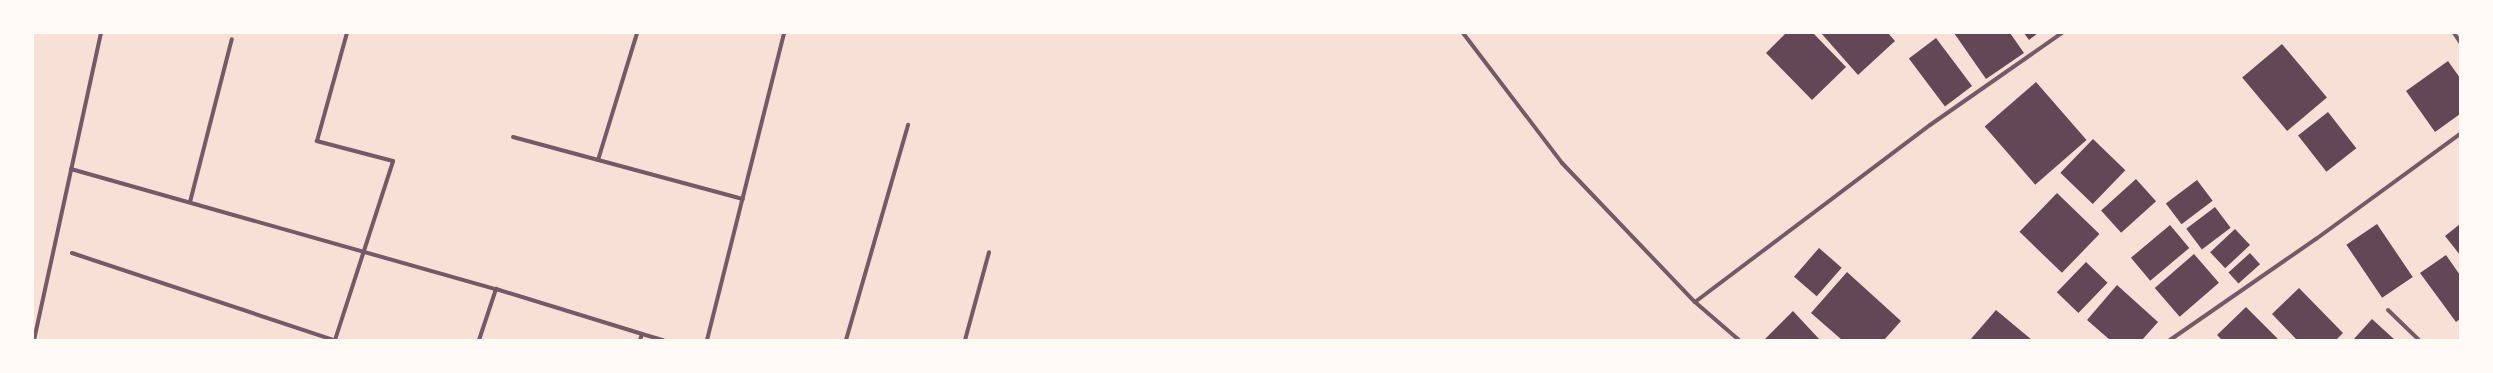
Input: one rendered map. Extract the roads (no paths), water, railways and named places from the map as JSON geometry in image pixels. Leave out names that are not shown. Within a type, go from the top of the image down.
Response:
[{"type":"street","points":[[34,340],[101,33]]},
{"type":"street","points":[[72,253],[335,340],[393,161],[317,141],[347,33]]},
{"type":"street","points":[[598,160],[637,33]]},
{"type":"street","points":[[707,340],[784,33]]},
{"type":"street","points":[[1463,33],[1562,163],[1695,302],[1739,340]]},
{"type":"street","points":[[1695,302],[1930,125],[2062,33]]},
{"type":"street","points":[[2454,33],[2460,42]]},
{"type":"street","points":[[190,202],[232,39]]},
{"type":"street","points":[[846,340],[908,126]]},
{"type":"street","points":[[2170,340],[2316,239],[2460,134]]},
{"type":"street","points":[[513,137],[742,199]]},
{"type":"street","points":[[71,169],[364,250],[663,340]]},
{"type":"street","points":[[965,340],[989,252]]},
{"type":"street","points":[[479,340],[496,289]]},
{"type":"street","points":[[2388,310],[2419,340]]},
{"type":"street","points":[[640,340],[642,334]]}]
